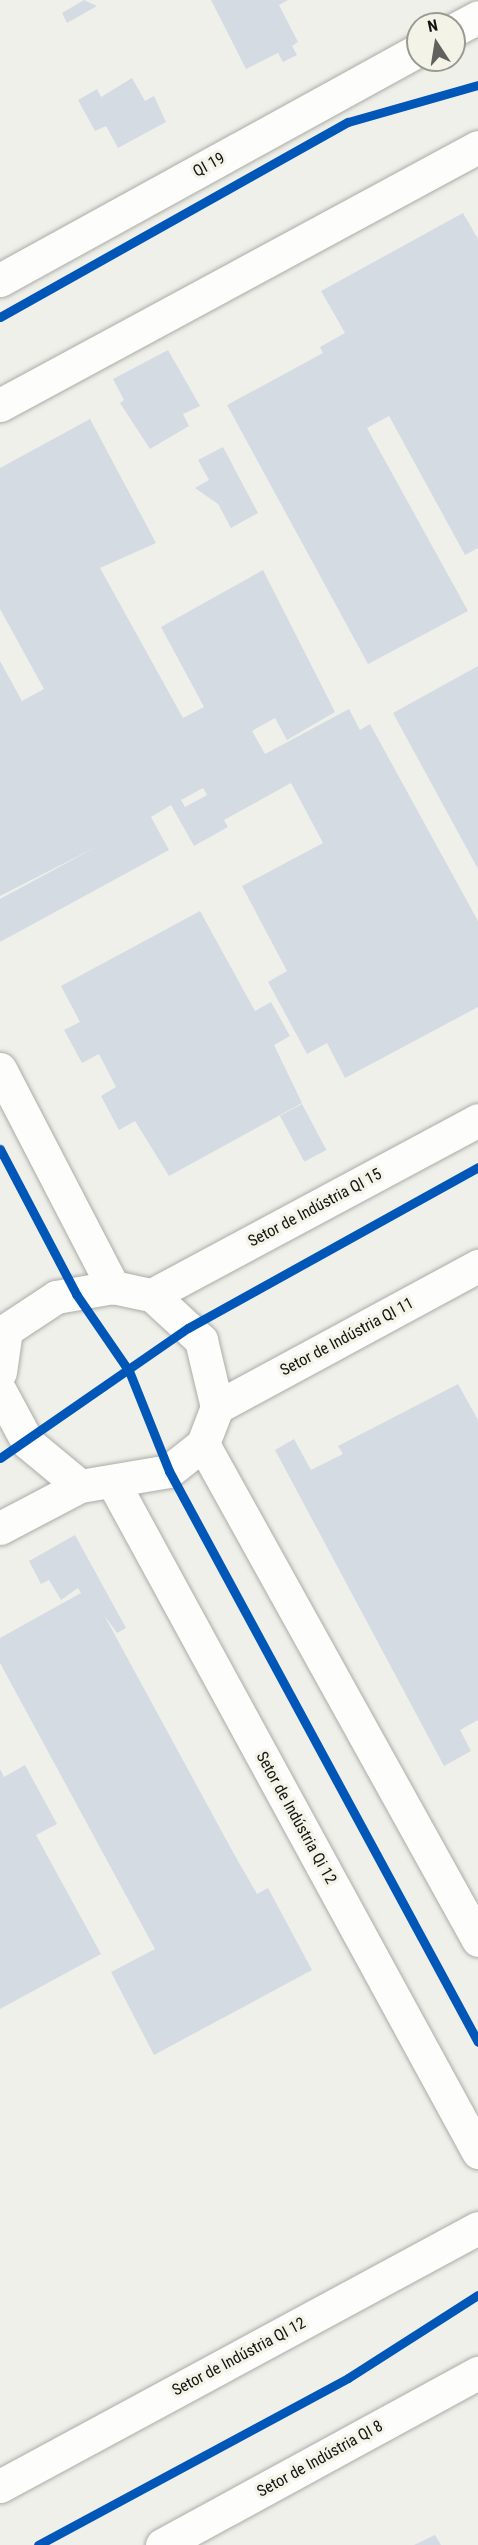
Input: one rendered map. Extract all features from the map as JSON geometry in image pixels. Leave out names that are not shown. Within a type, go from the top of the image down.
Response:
[{"type":"street","name":"QI 19","points":[[0,280],[406,57]]},
{"type":"street","points":[[0,405],[478,147]]},
{"type":"street","points":[[0,1069],[113,1287]]},
{"type":"street","name":"Setor de Indústria QI 15","points":[[152,1296],[478,1120]]},
{"type":"street","name":"Setor de Indústria QI 11","points":[[217,1407],[478,1266]]},
{"type":"street","points":[[0,1372],[3,1324],[56,1297],[113,1287],[152,1296],[201,1340],[217,1407],[203,1444],[169,1471],[114,1484],[80,1486],[0,1528]]},
{"type":"street","points":[[0,1391],[28,1443],[80,1486]]},
{"type":"street","points":[[203,1444],[478,1940]]},
{"type":"street","name":"Setor de Indústria Qi 12","points":[[114,1484],[478,2152]]},
{"type":"street","name":"Setor de Indústria QI 12","points":[[0,2486],[478,2228]]},
{"type":"street","name":"Setor de Indústria QI 8","points":[[162,2545],[478,2373]]},
{"type":"building","points":[[84,0],[97,6],[67,23],[62,13]]},
{"type":"building","points":[[211,0],[288,0],[279,5],[298,42],[292,46],[297,55],[283,62],[278,53],[246,69]]},
{"type":"building","points":[[132,78],[145,101],[154,96],[166,122],[118,148],[106,126],[95,131],[78,100],[97,89],[101,97]]},
{"type":"building","points":[[463,213],[478,239],[478,548],[465,555],[389,416],[367,428],[468,611],[368,664],[227,405],[323,353],[320,347],[345,333],[321,291]]},
{"type":"building","points":[[168,350],[200,406],[183,414],[189,426],[150,449],[120,403],[124,400],[113,379]]},
{"type":"building","points":[[90,419],[156,543],[100,568],[183,718],[204,707],[161,627],[263,570],[335,712],[287,740],[275,718],[252,731],[265,754],[349,709],[360,730],[370,724],[478,921],[478,1007],[345,1078],[327,1043],[307,1054],[268,982],[287,971],[242,886],[323,843],[291,783],[224,820],[228,827],[194,846],[171,805],[151,817],[169,850],[0,942],[0,899],[98,846],[0,896],[0,661],[22,701],[44,689],[0,609],[0,468]],"holes":[[[203,788],[207,795],[185,807],[181,800]]]},
{"type":"building","points":[[223,447],[258,513],[231,528],[218,504],[195,488],[209,480],[198,460]]},
{"type":"building","points":[[478,666],[478,869],[393,713]]},
{"type":"building","points":[[200,911],[255,1011],[271,1002],[290,1036],[274,1045],[302,1103],[169,1176],[135,1121],[119,1130],[101,1096],[116,1087],[99,1054],[82,1063],[64,1030],[80,1022],[61,986]]},
{"type":"building","points":[[302,1104],[326,1150],[304,1162],[280,1116]]},
{"type":"building","points":[[458,1384],[478,1420],[478,1720],[460,1730],[471,1751],[444,1766],[275,1450],[294,1439],[311,1470],[343,1454],[338,1446]]},
{"type":"building","points":[[75,1535],[126,1628],[117,1633],[104,1615],[234,1854],[257,1894],[268,1888],[312,1970],[154,2055],[111,1972],[155,1949],[0,1663],[0,1638],[81,1593],[78,1588],[61,1600],[49,1580],[41,1584],[29,1561]]},
{"type":"building","points":[[25,1765],[57,1824],[36,1835],[101,1954],[0,2009],[0,1769],[4,1777]]},
{"type":"building","points":[[435,2535],[441,2545],[414,2545]]},
{"type":"cycle path","points":[[0,317],[348,122],[478,85]]},
{"type":"cycle path","points":[[0,1149],[76,1294],[129,1371],[169,1471],[478,2042]]},
{"type":"cycle path","points":[[0,1458],[188,1328],[478,1167]]},
{"type":"cycle path","points":[[38,2545],[348,2378],[478,2295]]}]
